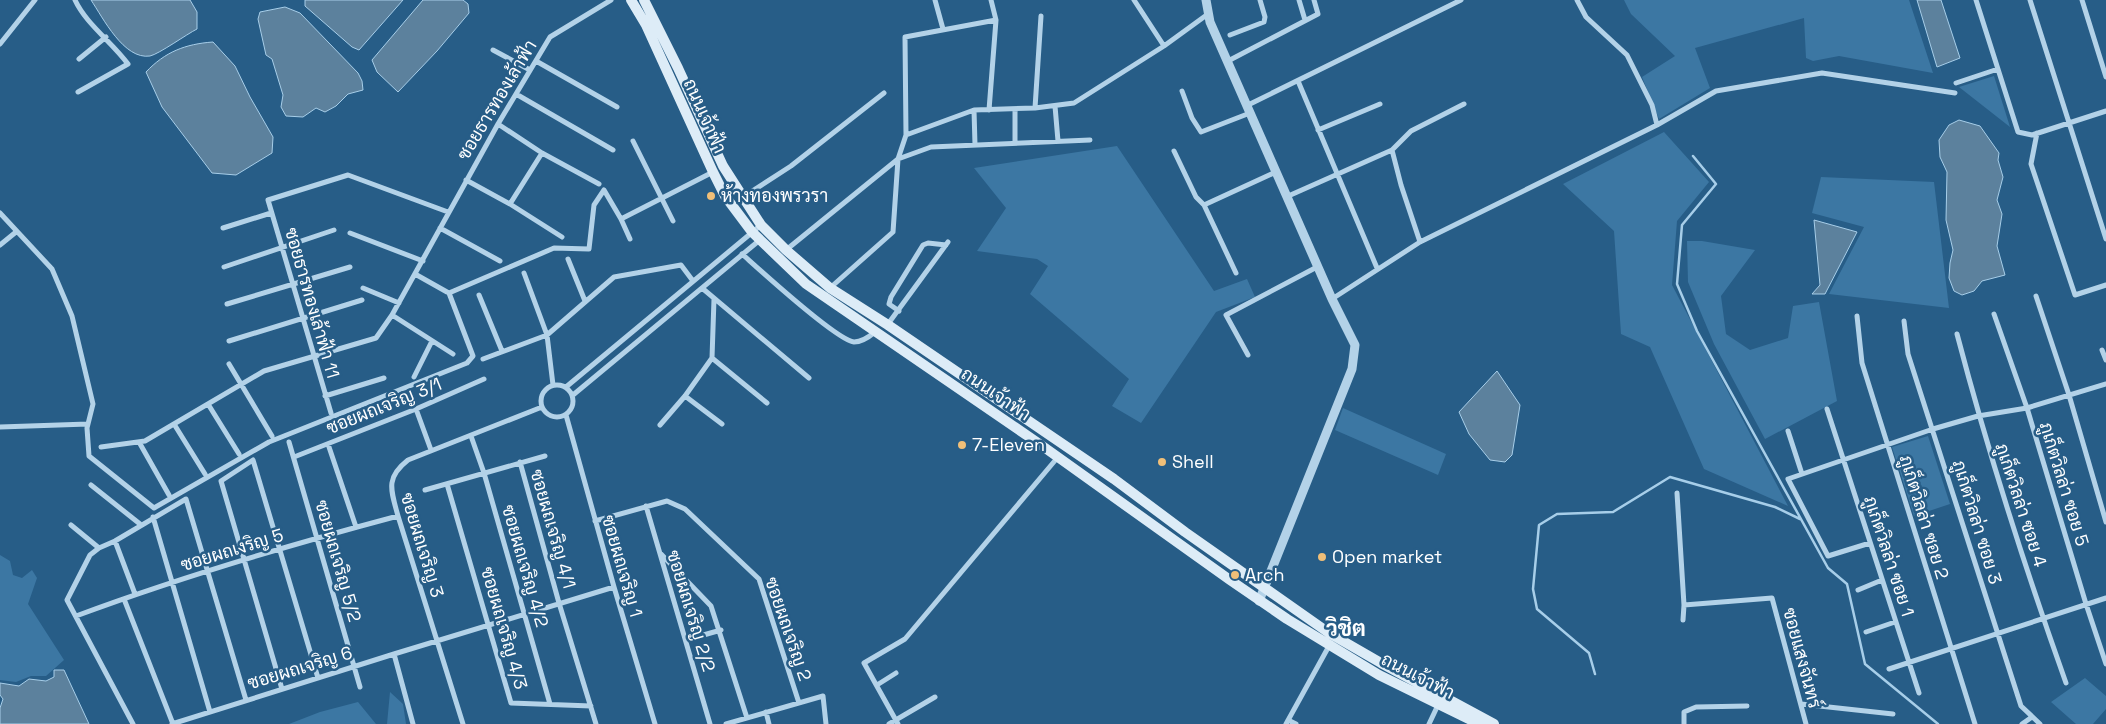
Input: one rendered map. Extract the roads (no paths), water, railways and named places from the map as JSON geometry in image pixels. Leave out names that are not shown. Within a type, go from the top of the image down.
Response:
[{"type":"main road","name":"ถนนเจ้าฟ้า","points":[[631,0],[646,25],[712,172],[725,196],[756,236],[806,284],[1058,456],[1259,601],[1329,646],[1379,675],[1479,724]]},
{"type":"main road","name":"ถนนเจ้าฟ้า","points":[[646,2],[723,166],[765,229],[830,288],[888,325],[1114,479],[1329,633],[1494,724]]},
{"type":"street","points":[[0,44],[35,0]]},
{"type":"street","points":[[75,0],[82,14],[106,37],[128,64],[78,92]]},
{"type":"street","name":"ซอยธารทองเล้าฟ้า","points":[[312,355],[376,338],[399,303],[466,180],[550,37],[611,0]]},
{"type":"street","points":[[935,0],[943,29]]},
{"type":"street","points":[[989,110],[996,20],[991,0]]},
{"type":"street","points":[[1134,0],[1164,46]]},
{"type":"street","points":[[1206,0],[1208,14],[1286,197],[1355,345],[1352,369],[1259,601]]},
{"type":"street","points":[[1230,34],[1264,22],[1265,16],[1260,0]]},
{"type":"street","points":[[1299,0],[1305,20]]},
{"type":"street","points":[[1228,61],[1318,14],[1314,0]]},
{"type":"street","points":[[1182,91],[1192,118],[1201,132],[1250,109],[1298,81],[1461,0]]},
{"type":"street","points":[[1577,0],[1586,17],[1627,54],[1652,104],[1657,125]]},
{"type":"street","points":[[1976,0],[2018,132],[2032,135],[2106,111]]},
{"type":"street","points":[[2030,0],[2106,239]]},
{"type":"street","points":[[2082,0],[2106,77]]},
{"type":"street","points":[[906,135],[974,110],[1036,108],[1074,103],[1164,46],[1208,14]]},
{"type":"street","points":[[1036,108],[1041,16]]},
{"type":"street","points":[[830,288],[893,232],[898,159],[906,135],[904,37],[996,20]]},
{"type":"street","points":[[79,59],[106,37]]},
{"type":"street","points":[[493,50],[530,70]]},
{"type":"street","points":[[536,61],[617,108]]},
{"type":"street","points":[[1956,83],[1998,69]]},
{"type":"street","points":[[1332,299],[1377,268],[1420,242],[1657,125],[1716,91],[1822,73],[1955,93]]},
{"type":"street","points":[[1298,81],[1377,268]]},
{"type":"street","points":[[744,197],[791,166],[884,93]]},
{"type":"street","points":[[516,94],[613,150]]},
{"type":"street","points":[[1318,130],[1380,104]]},
{"type":"street","points":[[1286,197],[1392,150],[1411,131],[1464,104]]},
{"type":"street","points":[[1055,106],[1058,142]]},
{"type":"street","points":[[1015,109],[1016,143]]},
{"type":"street","points":[[974,110],[975,145]]},
{"type":"street","points":[[498,124],[542,154],[599,184]]},
{"type":"street","points":[[2037,133],[2031,164],[2075,295],[2106,285]]},
{"type":"street","points":[[786,250],[898,159],[930,147],[1090,140]]},
{"type":"street","points":[[633,141],[673,221]]},
{"type":"street","points":[[1392,150],[1401,186],[1420,242]]},
{"type":"street","points":[[1174,151],[1196,197],[1204,205],[1236,273]]},
{"type":"street","points":[[510,204],[542,154]]},
{"type":"street","points":[[621,219],[712,172]]},
{"type":"street","points":[[1204,205],[1276,172]]},
{"type":"street","name":"ซอยธารทองเล้าฟ้า 11","points":[[330,413],[268,200],[348,175],[448,212]]},
{"type":"street","points":[[466,180],[510,204],[562,237]]},
{"type":"street","points":[[0,213],[52,269],[72,316],[93,404],[88,424],[89,456],[154,508],[269,442],[467,363],[473,356],[449,293],[554,248],[589,250],[594,204],[604,190],[630,239]]},
{"type":"street","points":[[223,228],[271,213]]},
{"type":"street","points":[[440,228],[500,261]]},
{"type":"street","points":[[566,387],[693,282],[765,229]]},
{"type":"street","points":[[573,396],[742,254],[756,236],[765,229]]},
{"type":"street","points":[[224,267],[334,230]]},
{"type":"street","points":[[0,245],[16,232]]},
{"type":"street","points":[[350,233],[423,260]]},
{"type":"street","points":[[888,325],[899,311],[947,244],[928,243],[923,245],[891,297],[889,304],[899,311]]},
{"type":"street","points":[[742,254],[818,319],[844,338],[852,342],[859,341],[875,332]]},
{"type":"street","points":[[568,259],[586,301]]},
{"type":"street","points":[[483,359],[547,335],[614,277],[681,265],[693,282]]},
{"type":"street","points":[[226,304],[350,266]]},
{"type":"street","points":[[1248,355],[1226,315],[1317,267]]},
{"type":"street","points":[[524,272],[547,335],[554,385]]},
{"type":"street","points":[[415,274],[447,292]]},
{"type":"street","points":[[363,288],[399,303]]},
{"type":"street","points":[[702,288],[809,378]]},
{"type":"street","points":[[479,295],[502,351]]},
{"type":"street","points":[[2036,296],[2069,396],[2106,522]]},
{"type":"street","points":[[660,425],[685,396],[712,358],[714,299]]},
{"type":"street","points":[[229,340],[362,300]]},
{"type":"street","name":"ภูเก็ตวิลล่า ซอย 5","points":[[1994,314],[2027,408],[2106,664]]},
{"type":"street","points":[[392,315],[453,354]]},
{"type":"street","name":"ภูเก็ตวิลล่า ซอย 2","points":[[1857,316],[1862,363],[1975,724]]},
{"type":"street","name":"ภูเก็ตวิลล่า ซอย 3","points":[[1904,321],[1908,354],[2021,706],[2040,724]]},
{"type":"street","name":"ภูเก็ตวิลล่า ซอย 4","points":[[1957,334],[1978,416],[2043,619],[2066,683]]},
{"type":"street","points":[[414,377],[432,341]]},
{"type":"street","points":[[2102,350],[2106,360]]},
{"type":"street","points":[[101,447],[145,441],[264,371],[312,355]]},
{"type":"street","points":[[712,358],[768,403]]},
{"type":"street","points":[[230,364],[272,436]]},
{"type":"street","points":[[325,396],[384,378]]},
{"type":"street","name":"ซอยผถเจริญ 3/1","points":[[294,457],[416,409],[484,379]]},
{"type":"street","points":[[1870,543],[1828,556],[1788,479],[1933,429],[1978,416],[2027,408],[2106,384]]},
{"type":"street","points":[[554,385],[566,387],[573,396],[573,404],[566,415],[555,417],[545,412],[542,407],[544,391],[554,385]]},
{"type":"street","points":[[685,396],[722,424]]},
{"type":"street","points":[[208,404],[239,454]]},
{"type":"street","name":"ซอยผถเจริญ 3","points":[[463,724],[390,486],[396,470],[408,460],[542,407]]},
{"type":"street","points":[[416,409],[431,450]]},
{"type":"street","name":"ภูเก็ตวิลล่า ซอย 1","points":[[1827,409],[1919,693]]},
{"type":"street","name":"ซอยผถเจริญ 1","points":[[566,415],[655,724]]},
{"type":"street","points":[[0,426],[88,424]]},
{"type":"street","points":[[174,424],[205,474]]},
{"type":"street","points":[[1788,431],[1802,474]]},
{"type":"street","name":"ซอยผถเจริญ 4/2","points":[[471,436],[484,473],[550,704]]},
{"type":"street","points":[[139,442],[169,495]]},
{"type":"street","name":"ซอยผถเจริญ 5/2","points":[[289,442],[360,687]]},
{"type":"street","points":[[328,444],[356,527]]},
{"type":"street","points":[[425,490],[544,456]]},
{"type":"street","points":[[897,722],[864,663],[905,639],[1058,456]]},
{"type":"street","points":[[282,689],[221,481],[253,460],[318,678]]},
{"type":"street","name":"ซอยผถเจริญ 4/1","points":[[520,462],[559,603],[596,724]]},
{"type":"street","name":"ซอยผถเจริญ 4/3","points":[[447,484],[511,703],[591,706]]},
{"type":"street","points":[[91,485],[140,524]]},
{"type":"street","points":[[1677,493],[1684,605],[1683,620]]},
{"type":"street","points":[[133,724],[67,600],[90,555],[140,524],[186,499],[246,700]]},
{"type":"street","name":"ซอยผถเจริญ 2","points":[[595,521],[667,501],[685,509],[759,579],[798,703]]},
{"type":"street","name":"ซอยผถเจริญ 2/2","points":[[646,506],[710,724]]},
{"type":"street","name":"ซอยผถเงริญ 5","points":[[76,616],[135,594],[244,560],[398,516]]},
{"type":"street","points":[[153,517],[210,712]]},
{"type":"street","points":[[71,525],[99,548]]},
{"type":"street","points":[[115,541],[135,594]]},
{"type":"street","points":[[659,552],[712,606],[747,718]]},
{"type":"street","points":[[1858,590],[1882,580]]},
{"type":"street","name":"ซอยผถเจริญ 4/1","points":[[437,641],[614,587]]},
{"type":"street","name":"ซอยแสงจันทร์","points":[[1684,605],[1772,598],[1806,724]]},
{"type":"street","points":[[1889,669],[2106,598]]},
{"type":"street","points":[[124,599],[172,724]]},
{"type":"street","points":[[1866,632],[1895,622]]},
{"type":"street","points":[[686,640],[721,630]]},
{"type":"street","name":"ซอยผถเจริญ 6","points":[[172,724],[437,641]]},
{"type":"street","points":[[1296,724],[1287,722],[1329,646]]},
{"type":"street","points":[[394,654],[413,724]]},
{"type":"street","points":[[877,685],[896,673]]},
{"type":"street","name":"ซอยผถเจริญ 2","points":[[728,724],[823,696],[826,724]]},
{"type":"street","points":[[888,724],[897,722],[935,697]]},
{"type":"street","points":[[1800,704],[1893,714]]},
{"type":"street","points":[[1428,724],[1438,705]]},
{"type":"street","points":[[1684,724],[1684,712],[1696,707],[1748,706]]},
{"type":"street","points":[[766,712],[769,724]]},
{"type":"street","points":[[2022,724],[2032,717]]},
{"type":"waterway","points":[[1693,156],[1716,184],[1682,225],[1677,284],[1697,331],[1828,568],[1847,584],[1865,664],[1938,724]]},
{"type":"waterway","points":[[1595,674],[1589,653],[1537,609],[1533,589],[1539,525],[1557,514],[1613,512],[1670,477],[1775,507],[1800,519]]},
{"type":"place","name":"ห้างทองพรวรา","points":[[711,196]]},
{"type":"place","name":"7-Eleven","points":[[962,445]]},
{"type":"place","name":"Shell","points":[[1162,462]]},
{"type":"place","name":"Open market","points":[[1322,557]]},
{"type":"place","name":"Arch","points":[[1235,575]]},
{"type":"district","name":"วิชิต","points":[[1346,628]]}]
